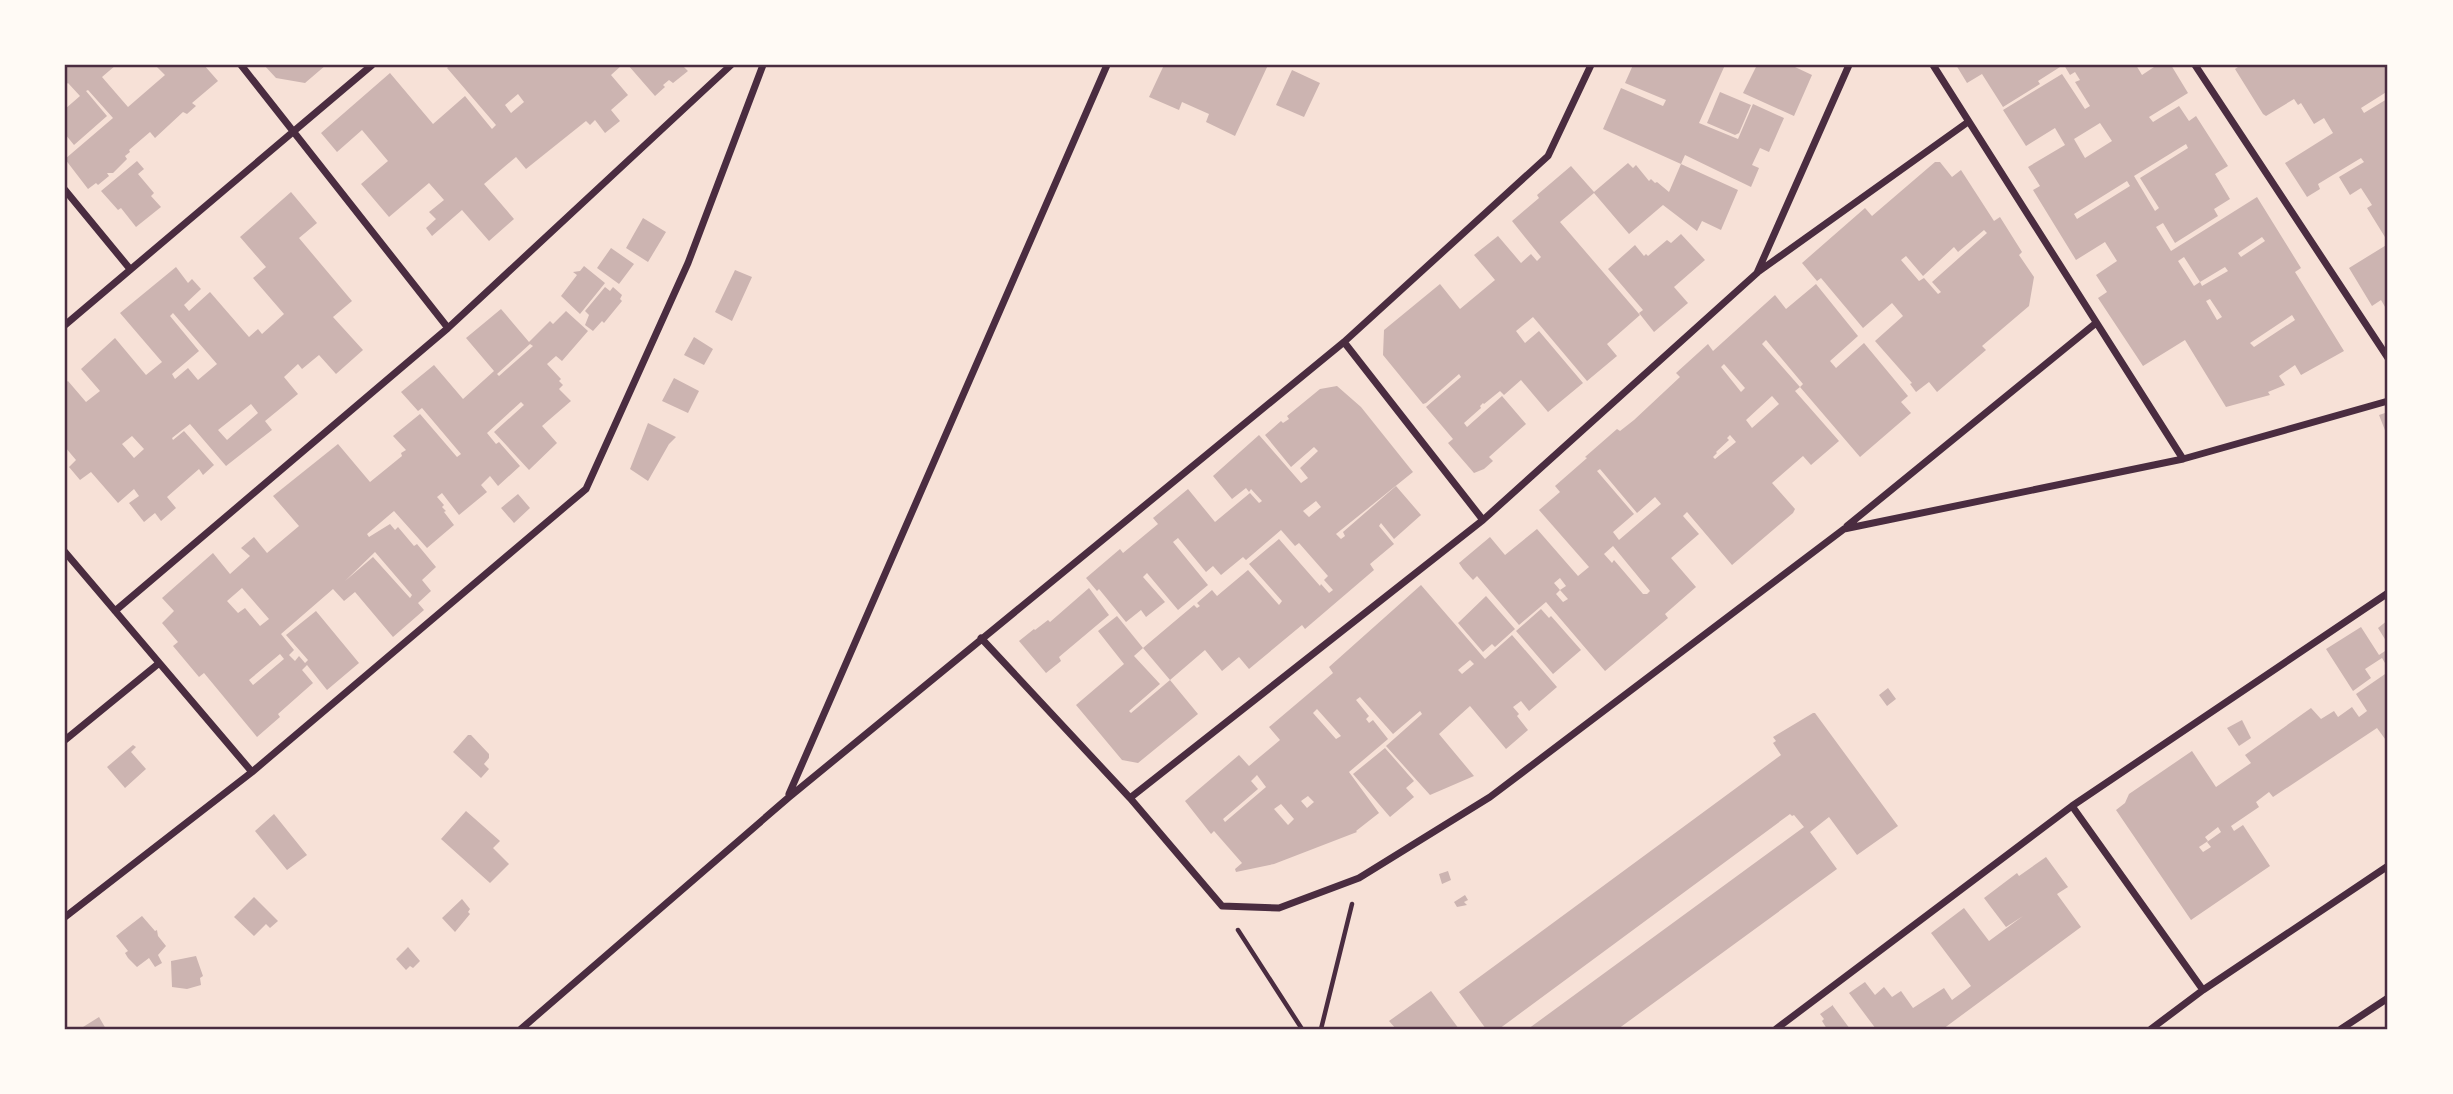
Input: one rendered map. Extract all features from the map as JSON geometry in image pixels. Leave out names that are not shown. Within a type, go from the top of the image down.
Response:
[{"type":"street","points":[[242,65],[447,328]]},
{"type":"street","points":[[65,325],[372,65]]},
{"type":"street","points":[[115,611],[447,328],[731,65]]},
{"type":"street","points":[[65,917],[252,772],[586,489],[688,263],[763,65]]},
{"type":"street","points":[[788,798],[1107,65]]},
{"type":"street","points":[[521,1029],[788,798],[1344,342],[1548,156],[1591,65]]},
{"type":"street","points":[[1757,273],[1849,65]]},
{"type":"street","points":[[1933,65],[2183,458]]},
{"type":"street","points":[[2195,65],[2388,358]]},
{"type":"street","points":[[1129,798],[1483,520],[1757,273],[1968,122]]},
{"type":"street","points":[[65,190],[130,270]]},
{"type":"street","points":[[981,638],[1129,798],[1222,906],[1279,908],[1359,878],[1490,797],[1844,529],[2096,323]]},
{"type":"street","points":[[1344,342],[1483,520]]},
{"type":"street","points":[[1844,529],[2183,458],[2388,401]]},
{"type":"street","points":[[65,552],[252,772]]},
{"type":"street","points":[[1776,1029],[2072,806],[2388,593]]},
{"type":"street","points":[[65,740],[158,664]]},
{"type":"street","points":[[2072,806],[2203,990]]},
{"type":"street","points":[[2151,1029],[2203,990],[2388,866]]},
{"type":"street","points":[[2341,1029],[2388,998]]},
{"type":"path","points":[[1321,1029],[1359,878]]},
{"type":"path","points":[[1222,906],[1302,1029]]},
{"type":"building","points":[[65,65],[116,65],[102,77],[128,107],[165,75],[155,65],[204,65],[218,81],[192,103],[196,106],[187,114],[183,112],[155,138],[150,132],[129,150],[125,156],[127,159],[113,173],[107,173],[109,176],[88,189],[65,159],[113,118],[88,90],[86,91],[107,116],[74,145],[65,134],[65,109],[80,96],[68,83],[65,85]]},
{"type":"building","points":[[264,65],[326,65],[305,83],[276,78]]},
{"type":"building","points":[[450,65],[622,65],[611,75],[628,95],[611,110],[620,121],[605,133],[595,120],[590,125],[586,121],[526,169],[516,157],[484,184],[514,219],[489,241],[462,210],[432,236],[426,228],[436,219],[429,212],[444,200],[429,183],[389,217],[361,184],[388,161],[362,130],[337,152],[321,133],[390,73],[433,124],[465,96],[492,129],[496,125],[447,68]],"holes":[[[518,94],[524,102],[511,113],[505,105]]]},
{"type":"building","points":[[628,65],[682,65],[688,71],[673,83],[669,80],[655,96]]},
{"type":"building","points":[[1164,65],[1268,65],[1235,136],[1206,122],[1209,114],[1182,102],[1179,110],[1149,97]]},
{"type":"building","points":[[1633,65],[1725,65],[1699,123],[1738,139],[1753,104],[1784,118],[1769,152],[1760,148],[1752,165],[1759,168],[1751,187],[1685,155],[1681,164],[1603,129],[1621,88],[1663,106],[1666,100],[1625,83]]},
{"type":"building","points":[[1757,65],[1796,65],[1795,67],[1812,75],[1794,116],[1743,93]]},
{"type":"building","points":[[1956,65],[2060,67],[2038,81],[2040,84],[2003,107],[1982,74],[1967,83]]},
{"type":"building","points":[[2064,65],[2136,65],[2142,75],[2157,65],[2171,65],[2188,93],[2149,117],[2153,122],[2179,106],[2189,121],[2196,116],[2228,166],[2215,174],[2230,199],[2214,209],[2218,216],[2175,243],[2163,223],[2156,227],[2171,251],[2257,197],[2301,268],[2295,272],[2344,351],[2301,375],[2295,365],[2279,376],[2285,385],[2268,392],[2270,395],[2226,407],[2185,340],[2143,366],[2098,298],[2107,292],[2096,275],[2117,261],[2105,242],[2076,260],[2033,190],[2040,186],[2028,167],[2065,145],[2055,128],[2026,146],[2003,110],[2062,74],[2085,109],[2090,106],[2075,82],[2080,80],[2075,72],[2070,75]],"holes":[[[2100,123],[2112,141],[2085,158],[2074,139]],[[2186,144],[2188,148],[2140,178],[2159,208],[2155,211],[2134,176]],[[2127,181],[2130,186],[2077,219],[2074,214]],[[2262,237],[2265,241],[2241,257],[2238,253]],[[2184,257],[2200,282],[2194,286],[2178,261]],[[2225,267],[2228,271],[2202,286],[2200,282]],[[2210,299],[2222,317],[2217,320],[2206,301]],[[2292,315],[2295,320],[2254,347],[2250,343]]]},
{"type":"building","points":[[2237,65],[2388,65],[2388,91],[2361,108],[2364,113],[2387,99],[2388,101],[2388,147],[2385,149],[2388,155],[2388,242],[2367,208],[2372,205],[2361,188],[2350,195],[2339,177],[2364,162],[2361,158],[2318,184],[2320,189],[2307,197],[2285,163],[2333,133],[2324,118],[2314,124],[2301,103],[2298,105],[2294,99],[2266,116],[2263,114],[2235,69]]},
{"type":"building","points":[[1292,70],[1320,83],[1304,117],[1276,105]]},
{"type":"building","points":[[1720,92],[1751,105],[1739,133],[1735,135],[1707,123]]},
{"type":"building","points":[[137,161],[144,169],[138,174],[154,193],[151,196],[161,207],[136,227],[121,208],[118,210],[101,191]]},
{"type":"building","points":[[1935,162],[1940,162],[1952,177],[1961,170],[1994,221],[2000,217],[2022,252],[2019,255],[2034,277],[2029,306],[1982,346],[1986,350],[1937,392],[1929,382],[1916,392],[1910,384],[1912,383],[1875,341],[1903,316],[1892,303],[1863,328],[1821,278],[1817,281],[1802,263],[1865,208],[1872,216]],"holes":[[[1984,230],[1987,233],[1932,282],[1941,292],[1938,294],[1924,278],[1919,281],[1901,260],[1906,256],[1923,276],[1954,247],[1958,252]]]},
{"type":"building","points":[[1628,163],[1633,168],[1636,165],[1649,181],[1651,179],[1657,182],[1669,192],[1681,164],[1738,190],[1721,230],[1702,221],[1697,231],[1663,205],[1629,234],[1594,193],[1560,222],[1640,315],[1607,344],[1617,356],[1587,381],[1533,317],[1516,331],[1525,343],[1539,331],[1583,383],[1548,412],[1521,380],[1504,395],[1500,391],[1483,403],[1464,423],[1467,427],[1502,396],[1526,424],[1489,457],[1493,461],[1474,473],[1448,443],[1453,439],[1426,407],[1461,377],[1459,374],[1423,404],[1383,355],[1384,330],[1440,284],[1460,309],[1495,280],[1474,255],[1498,236],[1521,263],[1531,254],[1537,261],[1541,257],[1512,221],[1571,166],[1594,192]]},
{"type":"building","points":[[291,192],[317,223],[299,238],[352,301],[333,317],[363,350],[336,374],[319,355],[302,369],[298,364],[284,377],[298,394],[265,421],[272,430],[226,466],[190,424],[172,438],[173,440],[184,431],[214,465],[203,475],[199,469],[167,497],[176,508],[161,521],[155,513],[144,522],[129,503],[139,496],[134,489],[118,503],[91,472],[80,480],[69,467],[76,460],[65,447],[65,383],[68,381],[86,402],[100,391],[81,369],[115,338],[146,375],[162,362],[120,313],[176,267],[188,283],[192,279],[201,289],[184,305],[189,311],[210,292],[249,337],[258,329],[262,334],[284,314],[253,278],[266,267],[240,237]],"holes":[[[173,313],[217,364],[198,380],[188,368],[175,379],[172,374],[199,351],[170,316]],[[251,404],[258,413],[227,440],[218,430]],[[132,436],[144,449],[134,458],[122,444]]]},
{"type":"building","points":[[643,218],[666,232],[648,262],[626,248]]},
{"type":"building","points":[[1681,234],[1705,260],[1674,287],[1688,303],[1654,332],[1639,313],[1643,310],[1608,269],[1635,245],[1644,256],[1648,256],[1667,240],[1671,243]]},
{"type":"building","points":[[2388,244],[2388,312],[2381,300],[2372,306],[2349,268]]},
{"type":"building","points":[[611,248],[634,264],[619,284],[597,268]]},
{"type":"building","points":[[584,266],[605,283],[580,314],[561,296],[577,275],[573,272],[580,271]]},
{"type":"building","points":[[735,270],[752,277],[732,321],[715,312]]},
{"type":"building","points":[[1816,284],[1858,336],[1830,361],[1836,368],[1864,343],[1908,396],[1901,402],[1911,413],[1860,457],[1800,387],[1795,391],[1839,441],[1811,465],[1803,456],[1772,483],[1795,509],[1793,513],[1732,565],[1687,512],[1683,516],[1699,534],[1671,558],[1696,587],[1665,614],[1668,618],[1605,671],[1546,602],[1519,625],[1477,576],[1473,580],[1459,563],[1490,537],[1505,555],[1537,529],[1578,576],[1589,567],[1539,510],[1560,492],[1555,486],[1617,429],[1620,431],[1634,420],[1680,377],[1676,373],[1708,344],[1713,351],[1775,295],[1786,309]],"holes":[[[1766,340],[1803,384],[1800,387],[1762,344]],[[1724,364],[1745,388],[1741,392],[1721,367]],[[1772,396],[1779,404],[1752,428],[1746,420]],[[1730,435],[1736,442],[1715,459],[1713,457],[1716,452],[1729,440],[1727,438]],[[1600,469],[1637,513],[1655,497],[1661,504],[1619,540],[1613,532],[1634,514],[1597,471]],[[1613,546],[1650,591],[1643,594],[1614,560],[1612,563],[1604,554]],[[1560,578],[1566,586],[1560,590],[1554,583]],[[1560,590],[1568,599],[1563,602],[1556,594]]]},
{"type":"building","points":[[605,287],[610,291],[613,287],[622,295],[622,301],[604,323],[602,321],[593,331],[585,325],[589,315],[585,311]]},
{"type":"building","points":[[501,309],[529,342],[550,321],[553,324],[566,311],[588,331],[562,361],[556,356],[547,364],[561,379],[559,381],[563,385],[559,389],[571,401],[542,426],[557,443],[529,470],[494,432],[524,405],[521,402],[487,433],[496,444],[499,442],[520,466],[498,486],[490,476],[481,485],[487,492],[459,515],[442,493],[437,497],[454,525],[427,548],[394,511],[367,534],[369,537],[390,524],[395,530],[398,527],[436,567],[422,580],[431,591],[418,603],[424,610],[393,637],[355,592],[344,601],[333,589],[281,634],[294,650],[289,655],[295,661],[299,656],[305,663],[308,660],[286,635],[316,611],[359,663],[327,690],[307,665],[302,670],[313,683],[257,737],[204,673],[199,677],[173,646],[178,642],[162,623],[174,611],[162,598],[213,553],[230,574],[250,556],[241,548],[254,537],[267,553],[299,526],[273,496],[338,444],[370,482],[402,456],[401,453],[406,450],[393,436],[420,414],[457,457],[461,454],[422,408],[418,411],[401,392],[434,365],[463,399],[494,371],[466,338]],"holes":[[[530,344],[533,346],[499,376],[497,374]],[[375,552],[412,595],[410,598],[373,557],[345,581]],[[242,588],[269,619],[260,626],[245,608],[238,613],[227,601]],[[280,654],[284,659],[253,685],[249,680]]]},
{"type":"building","points":[[694,337],[713,349],[704,365],[684,355]]},
{"type":"building","points":[[674,378],[699,391],[688,413],[662,401]]},
{"type":"building","points":[[1337,386],[1361,407],[1413,472],[1336,534],[1341,539],[1345,536],[1343,532],[1396,486],[1421,515],[1394,539],[1381,523],[1379,526],[1394,544],[1370,564],[1374,570],[1305,629],[1302,625],[1249,669],[1239,657],[1222,671],[1205,650],[1170,680],[1143,648],[1194,605],[1197,608],[1200,606],[1197,603],[1212,590],[1217,596],[1248,570],[1279,605],[1282,601],[1249,564],[1279,539],[1329,593],[1333,590],[1324,580],[1328,576],[1299,543],[1295,546],[1281,530],[1246,560],[1243,557],[1221,575],[1213,566],[1206,572],[1178,538],[1173,542],[1208,585],[1178,610],[1147,573],[1143,577],[1165,602],[1146,617],[1141,610],[1126,622],[1099,589],[1097,591],[1086,578],[1120,549],[1123,553],[1158,524],[1153,518],[1188,489],[1215,522],[1250,493],[1259,503],[1262,501],[1251,489],[1249,492],[1246,488],[1232,499],[1213,476],[1259,435],[1301,483],[1308,478],[1300,468],[1318,451],[1314,447],[1291,467],[1265,435],[1281,421],[1283,423],[1289,419],[1287,416],[1320,389]],"holes":[[[1316,501],[1321,507],[1309,517],[1303,511]]]},
{"type":"building","points":[[2388,412],[2388,438],[2379,415]]},
{"type":"building","points":[[648,423],[676,437],[669,444],[648,481],[630,469]]},
{"type":"building","points":[[518,494],[530,508],[514,523],[501,508]]},
{"type":"building","points":[[1421,585],[1485,659],[1512,635],[1557,687],[1529,711],[1521,701],[1513,707],[1528,730],[1506,749],[1470,706],[1439,734],[1474,776],[1430,795],[1386,746],[1422,714],[1420,711],[1393,734],[1360,697],[1356,700],[1369,716],[1366,719],[1369,723],[1373,720],[1388,739],[1349,772],[1379,813],[1357,832],[1274,864],[1236,872],[1235,869],[1242,863],[1214,831],[1211,834],[1185,801],[1239,755],[1249,766],[1280,740],[1269,727],[1333,673],[1329,667]],"holes":[[[1470,660],[1474,664],[1462,674],[1458,670]],[[1317,709],[1341,736],[1336,739],[1313,713]],[[1257,775],[1266,787],[1225,822],[1223,819],[1258,789],[1251,781]],[[1308,796],[1314,802],[1307,808],[1301,801]],[[1281,804],[1294,819],[1288,825],[1274,809]]]},
{"type":"building","points":[[1089,588],[1109,615],[1059,657],[1061,661],[1046,673],[1019,641],[1048,620],[1050,622]]},
{"type":"building","points":[[1486,596],[1515,629],[1495,647],[1492,644],[1483,652],[1458,623]]},
{"type":"building","points":[[1541,609],[1549,618],[1551,616],[1581,650],[1553,674],[1516,631]]},
{"type":"building","points":[[1117,616],[1143,648],[1134,656],[1160,684],[1129,711],[1131,713],[1170,680],[1198,714],[1138,763],[1122,760],[1076,705],[1124,664],[1098,631]]},
{"type":"building","points":[[2388,620],[2388,644],[2378,628]]},
{"type":"building","points":[[2361,627],[2379,655],[2388,649],[2388,668],[2382,658],[2365,669],[2371,678],[2353,691],[2326,649]]},
{"type":"building","points":[[2388,672],[2388,743],[2377,728],[2273,797],[2269,792],[2256,802],[2259,807],[2231,826],[2234,831],[2243,825],[2270,866],[2191,920],[2116,810],[2125,803],[2129,794],[2192,751],[2216,787],[2251,763],[2245,755],[2311,708],[2321,719],[2334,711],[2338,717],[2352,707],[2359,717],[2367,711],[2356,694]],"holes":[[[2218,827],[2221,832],[2207,842],[2211,847],[2203,852],[2199,847],[2208,841],[2205,837]]]},
{"type":"building","points":[[1888,688],[1896,699],[1887,706],[1879,695]]},
{"type":"building","points":[[1813,713],[1898,826],[1857,855],[1829,817],[1810,832],[1837,869],[1618,1029],[1528,1029],[1804,827],[1790,814],[1499,1029],[1486,1029],[1459,992],[1781,755],[1773,743],[1776,741],[1773,737]]},
{"type":"building","points":[[2242,720],[2251,738],[2239,746],[2227,728]]},
{"type":"building","points":[[468,735],[489,754],[484,764],[489,769],[481,778],[453,752]]},
{"type":"building","points":[[133,745],[136,747],[131,752],[146,769],[125,788],[107,767]]},
{"type":"building","points":[[1385,748],[1414,781],[1406,788],[1414,797],[1390,817],[1353,774]]},
{"type":"building","points":[[466,811],[500,841],[493,848],[509,864],[490,883],[441,839]]},
{"type":"building","points":[[274,814],[307,855],[287,870],[255,831]]},
{"type":"building","points":[[2046,857],[2068,887],[2057,894],[2081,927],[1943,1029],[1876,1029],[1849,993],[1865,982],[1875,995],[1884,987],[1892,997],[1901,991],[1913,1008],[1944,988],[1952,1000],[1971,986],[1931,933],[1964,908],[1989,941],[2023,916],[2006,927],[1984,898],[2017,873],[2019,876]]},
{"type":"building","points":[[1448,871],[1451,880],[1442,884],[1439,874]]},
{"type":"building","points":[[1465,895],[1468,900],[1464,902],[1467,905],[1457,907],[1454,902]]},
{"type":"building","points":[[254,897],[278,921],[270,928],[266,924],[254,936],[234,917]]},
{"type":"building","points":[[462,899],[470,909],[470,914],[455,932],[442,918]]},
{"type":"building","points":[[142,916],[157,930],[166,946],[158,955],[162,963],[155,967],[149,958],[137,967],[128,958],[125,953],[128,951],[116,936]]},
{"type":"building","points":[[408,947],[420,961],[413,968],[410,966],[406,970],[396,959]]},
{"type":"building","points":[[196,956],[203,976],[200,978],[201,985],[187,989],[172,987],[171,961]]},
{"type":"building","points":[[1431,991],[1459,1029],[1396,1029],[1389,1021]]},
{"type":"building","points":[[1833,1005],[1850,1029],[1827,1029],[1820,1014]]},
{"type":"building","points":[[99,1017],[106,1029],[83,1027]]}]
